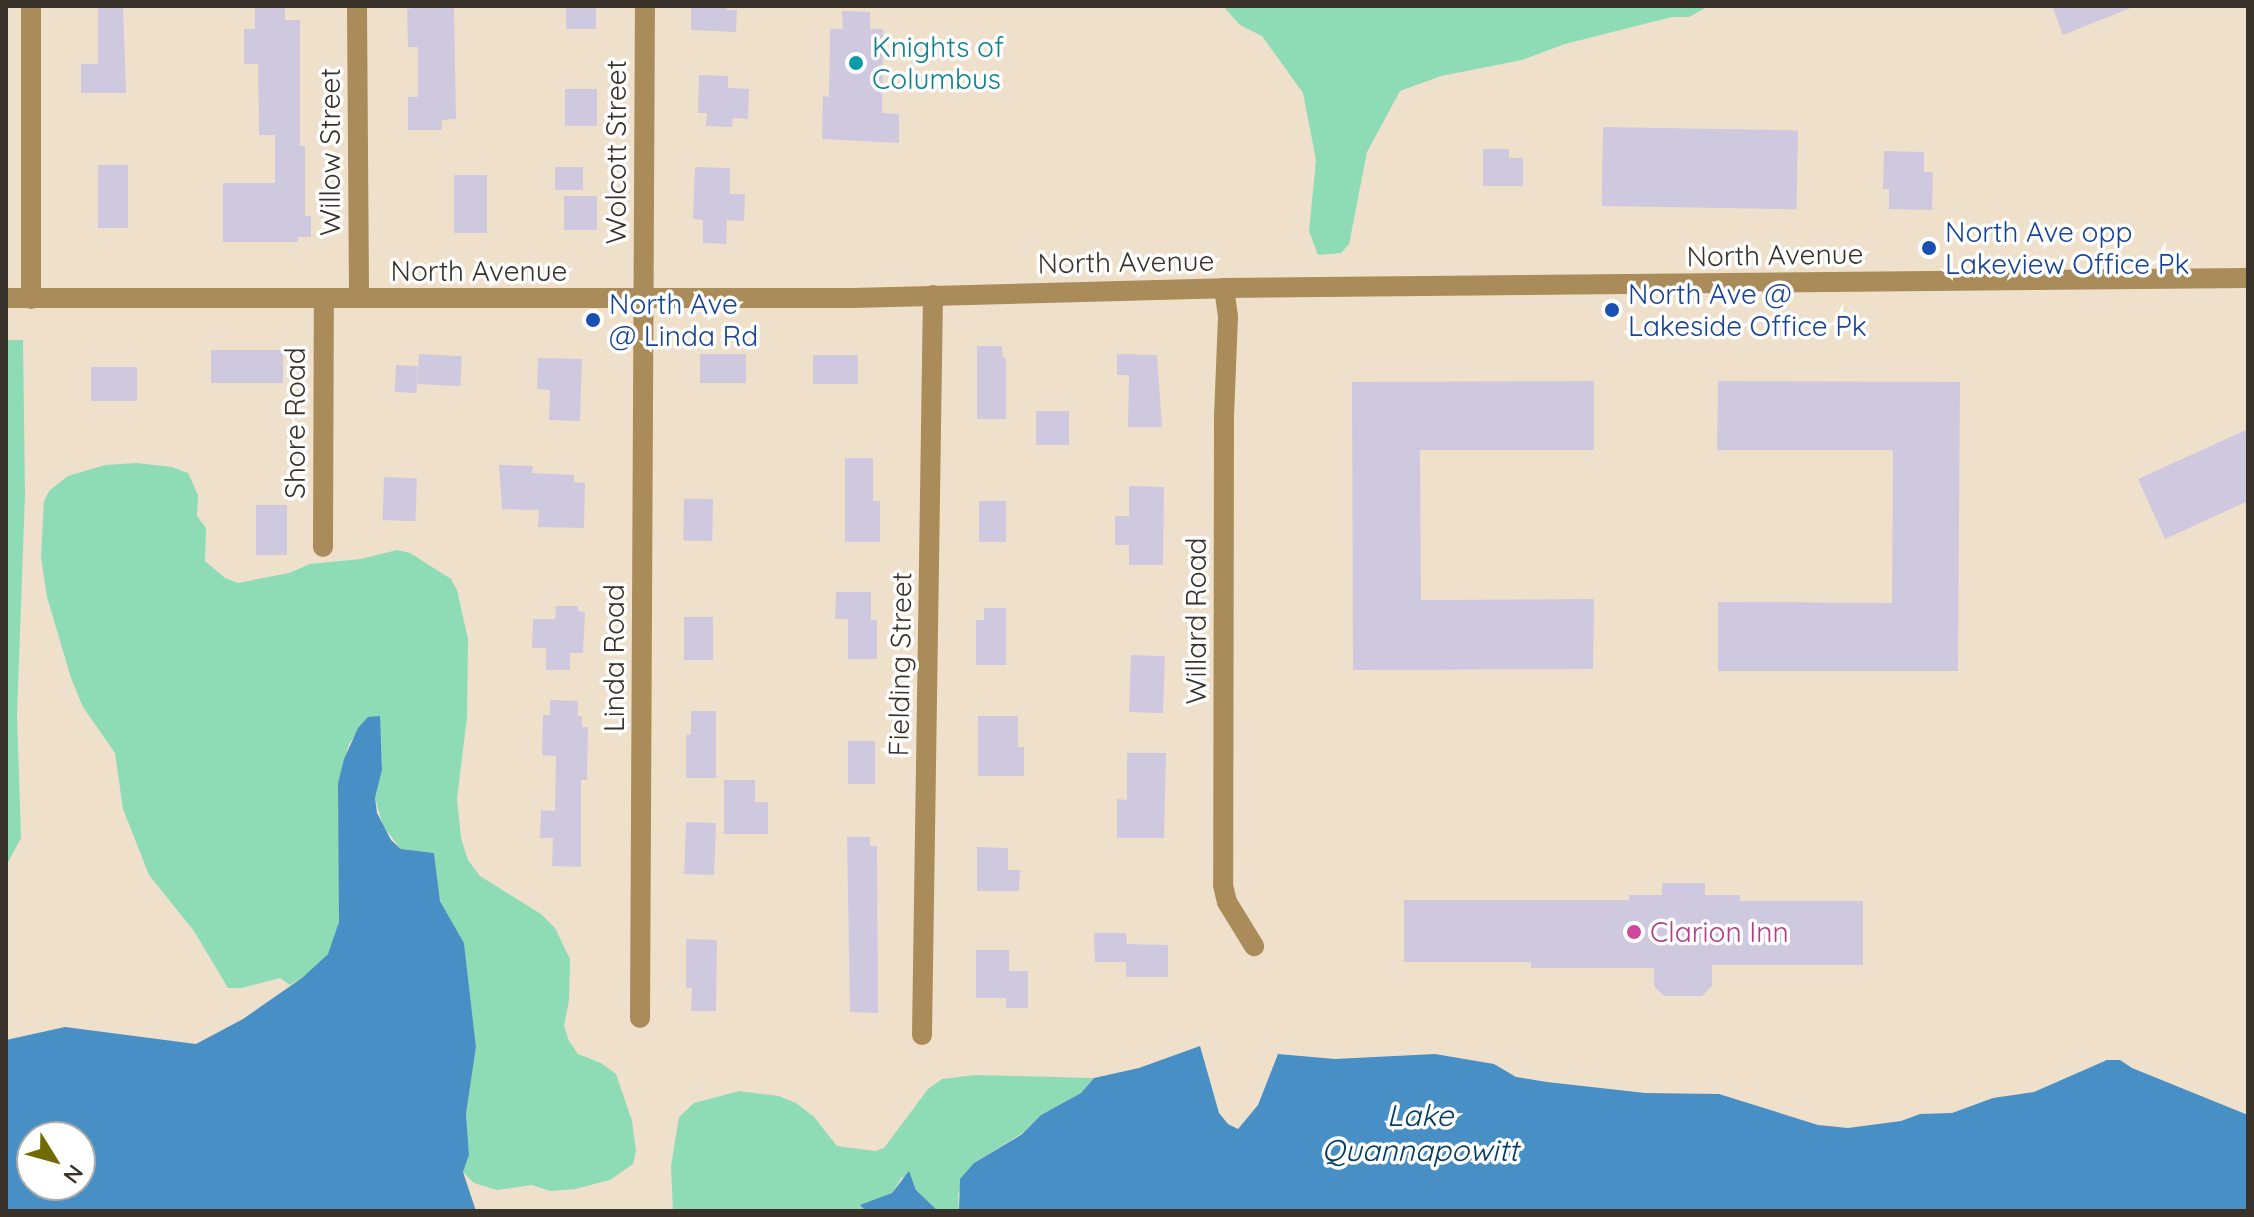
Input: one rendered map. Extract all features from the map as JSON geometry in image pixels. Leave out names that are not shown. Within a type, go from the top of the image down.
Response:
[{"type":"street","points":[[31,6],[31,299]]},
{"type":"street","name":"Willow Street","points":[[357,6],[359,298]]},
{"type":"street","name":"Wolcott Street","points":[[643,299],[645,6]]},
{"type":"street","name":"North Avenue","points":[[6,298],[643,299],[1224,288],[2248,278]]},
{"type":"street","name":"Willard Road","points":[[1224,288],[1228,317],[1224,415],[1223,885],[1227,902],[1254,946]]},
{"type":"street","name":"Fielding Street","points":[[922,1035],[933,295]]},
{"type":"street","name":"Shore Road","points":[[323,547],[324,298]]},
{"type":"street","name":"Linda Road","points":[[640,1018],[643,299]]},
{"type":"green space","points":[[1223,6],[1709,6],[1689,17],[1672,17],[1565,44],[1522,60],[1441,76],[1400,91],[1367,152],[1349,244],[1341,253],[1318,255],[1309,231],[1316,160],[1303,93],[1262,36],[1240,25]]},
{"type":"green space","points":[[6,340],[23,340],[25,494],[17,715],[21,838],[6,866]]},
{"type":"green space","points":[[136,463],[172,467],[188,473],[198,495],[197,516],[206,528],[205,561],[225,578],[238,583],[289,573],[310,564],[361,559],[397,550],[410,553],[451,579],[457,590],[468,639],[467,717],[457,799],[461,838],[468,860],[480,876],[541,914],[555,928],[570,959],[569,1000],[564,1026],[569,1041],[578,1054],[601,1063],[616,1074],[632,1121],[636,1151],[633,1164],[610,1180],[575,1189],[550,1191],[532,1185],[497,1190],[474,1183],[463,1172],[469,1155],[466,1114],[476,1047],[464,943],[440,901],[434,853],[401,849],[383,826],[375,798],[382,770],[381,742],[379,731],[368,717],[349,744],[338,783],[341,906],[336,941],[328,954],[302,978],[290,985],[280,978],[242,988],[228,988],[194,931],[149,875],[123,809],[115,753],[83,707],[71,678],[47,597],[41,557],[44,501],[49,491],[68,476],[105,465]]},
{"type":"green space","points":[[975,1075],[1094,1078],[1081,1093],[1041,1115],[1021,1134],[974,1163],[958,1194],[959,1211],[938,1211],[916,1190],[914,1183],[902,1177],[892,1193],[861,1205],[893,1211],[673,1211],[671,1166],[679,1117],[694,1103],[739,1091],[779,1096],[796,1103],[814,1117],[837,1146],[875,1151],[884,1148],[928,1089],[942,1079]]},
{"type":"water","points":[[380,716],[382,770],[375,798],[377,813],[391,840],[401,849],[434,853],[440,901],[464,943],[476,1047],[466,1114],[469,1155],[463,1172],[476,1211],[6,1211],[6,1040],[65,1027],[196,1044],[243,1019],[302,978],[328,954],[339,922],[338,783],[344,759],[358,728],[368,717]]},
{"type":"water","name":"Lake Quannapowitt","points":[[1200,1046],[1219,1113],[1228,1124],[1238,1129],[1258,1105],[1278,1054],[1335,1059],[1435,1054],[1494,1064],[1516,1077],[1547,1082],[1645,1093],[1719,1094],[1818,1125],[1848,1128],[1901,1121],[1920,1114],[1952,1113],[1993,1098],[2034,1092],[2107,1060],[2120,1060],[2132,1068],[2248,1115],[2248,1211],[959,1211],[960,1179],[974,1163],[1021,1135],[1041,1115],[1081,1093],[1094,1078],[1139,1068]]},
{"type":"water","points":[[909,1171],[916,1190],[938,1211],[866,1211],[860,1205],[892,1193]]},
{"type":"building","points":[[98,6],[123,6],[126,93],[81,93],[81,64],[98,64]]},
{"type":"building","points":[[255,6],[285,6],[285,20],[300,20],[300,146],[305,146],[305,216],[311,216],[311,237],[298,237],[298,242],[223,242],[223,183],[275,183],[275,135],[259,135],[258,64],[244,64],[244,29],[255,29]]},
{"type":"building","points":[[454,6],[456,119],[442,120],[442,130],[408,130],[408,97],[418,97],[418,47],[408,47],[407,9]]},
{"type":"building","points":[[566,6],[596,6],[596,29],[566,29]]},
{"type":"building","points":[[691,6],[727,6],[727,10],[737,10],[736,32],[691,30]]},
{"type":"building","points":[[2052,6],[2133,6],[2133,7],[2063,35]]},
{"type":"building","name":"Knights of Columbus","points":[[842,11],[870,12],[870,29],[883,29],[882,113],[899,114],[899,143],[822,139],[823,96],[829,97],[830,29],[843,29]]},
{"type":"building","points":[[699,75],[728,76],[728,88],[749,89],[748,119],[733,118],[732,127],[706,126],[707,113],[698,113]]},
{"type":"building","points":[[565,89],[597,89],[597,126],[565,126]]},
{"type":"building","points":[[1603,127],[1798,130],[1797,209],[1602,206]]},
{"type":"building","points":[[1483,149],[1509,149],[1509,158],[1523,158],[1523,186],[1483,186]]},
{"type":"building","points":[[1884,151],[1924,152],[1924,172],[1933,172],[1932,210],[1889,209],[1889,189],[1883,189]]},
{"type":"building","points":[[98,165],[128,165],[128,228],[98,228]]},
{"type":"building","points":[[555,167],[583,167],[583,190],[555,190]]},
{"type":"building","points":[[695,167],[730,168],[730,194],[745,194],[744,221],[727,220],[726,244],[703,243],[703,220],[693,219]]},
{"type":"building","points":[[454,175],[487,175],[487,233],[454,233]]},
{"type":"building","points":[[564,196],[597,196],[597,230],[564,230]]},
{"type":"building","points":[[977,346],[1002,346],[1003,358],[1006,358],[1006,419],[977,419]]},
{"type":"building","points":[[211,350],[283,350],[283,383],[211,383]]},
{"type":"building","points":[[419,354],[462,356],[460,386],[417,384]]},
{"type":"building","points":[[700,354],[746,354],[746,383],[700,383]]},
{"type":"building","points":[[1117,354],[1157,355],[1162,427],[1128,427],[1129,375],[1117,375]]},
{"type":"building","points":[[813,355],[858,355],[858,384],[813,384]]},
{"type":"building","points":[[538,358],[582,359],[580,421],[549,420],[550,390],[537,389]]},
{"type":"building","points":[[396,365],[418,366],[417,393],[395,392]]},
{"type":"building","points":[[91,367],[137,367],[137,401],[91,401]]},
{"type":"building","points":[[1594,381],[1594,450],[1420,450],[1421,600],[1594,599],[1593,669],[1353,670],[1352,382]]},
{"type":"building","points":[[1718,381],[1960,382],[1958,671],[1718,671],[1718,602],[1892,603],[1893,450],[1717,450]]},
{"type":"building","points":[[1036,411],[1069,411],[1069,445],[1036,445]]},
{"type":"building","points":[[2248,429],[2248,501],[2165,539],[2138,479]]},
{"type":"building","points":[[845,458],[873,458],[873,501],[880,501],[880,542],[845,542]]},
{"type":"building","points":[[499,465],[533,466],[532,473],[574,475],[574,482],[585,483],[584,528],[538,527],[539,510],[502,509]]},
{"type":"building","points":[[384,477],[417,478],[415,521],[382,520]]},
{"type":"building","points":[[1129,486],[1164,487],[1163,565],[1129,565],[1129,545],[1115,545],[1115,516],[1129,516]]},
{"type":"building","points":[[684,498],[713,499],[712,541],[683,540]]},
{"type":"building","points":[[979,501],[1006,501],[1006,542],[979,542]]},
{"type":"building","points":[[256,505],[287,505],[287,555],[256,555]]},
{"type":"building","points":[[836,592],[871,592],[871,620],[877,620],[877,659],[848,659],[848,619],[835,619]]},
{"type":"building","points":[[556,606],[578,606],[578,611],[585,612],[583,653],[570,653],[570,670],[546,670],[546,648],[532,648],[533,619],[555,619]]},
{"type":"building","points":[[984,608],[1006,608],[1006,665],[976,665],[976,620],[984,620]]},
{"type":"building","points":[[684,617],[713,617],[713,660],[684,660]]},
{"type":"building","points":[[1131,655],[1165,656],[1163,713],[1129,712]]},
{"type":"building","points":[[550,700],[578,701],[582,727],[588,727],[587,780],[581,780],[581,867],[552,866],[553,838],[540,838],[541,810],[555,811],[556,756],[542,755],[543,715],[550,715]]},
{"type":"building","points":[[691,711],[716,711],[716,778],[686,778],[686,735],[691,734]]},
{"type":"building","points":[[978,716],[1018,716],[1018,747],[1024,747],[1024,776],[978,776]]},
{"type":"building","points":[[848,741],[875,741],[875,784],[848,784]]},
{"type":"building","points":[[1127,753],[1166,753],[1164,838],[1117,838],[1117,799],[1127,800]]},
{"type":"building","points":[[724,780],[755,780],[755,802],[768,802],[768,834],[724,834]]},
{"type":"building","points":[[686,822],[716,823],[714,875],[684,874]]},
{"type":"building","points":[[847,837],[870,837],[870,846],[877,846],[878,1013],[850,1012]]},
{"type":"building","points":[[977,847],[1008,848],[1008,870],[1020,870],[1019,891],[977,891]]},
{"type":"building","name":"Clarion Inn","points":[[1662,883],[1705,883],[1705,895],[1740,895],[1740,901],[1863,901],[1863,965],[1712,965],[1712,986],[1702,996],[1664,996],[1654,986],[1654,968],[1531,968],[1531,962],[1404,962],[1404,900],[1629,900],[1629,895],[1662,895]]},
{"type":"building","points":[[1094,933],[1126,933],[1127,944],[1168,945],[1168,977],[1126,977],[1126,962],[1095,962]]},
{"type":"building","points":[[686,939],[717,940],[716,1011],[691,1011],[692,988],[686,988]]},
{"type":"building","points":[[976,950],[1009,950],[1009,971],[1028,971],[1028,1008],[1006,1008],[1006,998],[976,998]]},
{"type":"place","name":"Knights of Columbus","points":[[856,63]]},
{"type":"place","name":"North Ave opp Lakeview Office Pk","points":[[1929,248]]},
{"type":"place","name":"North Ave @ Lakeside Office Pk","points":[[1612,310]]},
{"type":"place","name":"North Ave @ Linda Rd","points":[[593,320]]},
{"type":"place","name":"Clarion Inn","points":[[1634,932]]}]
